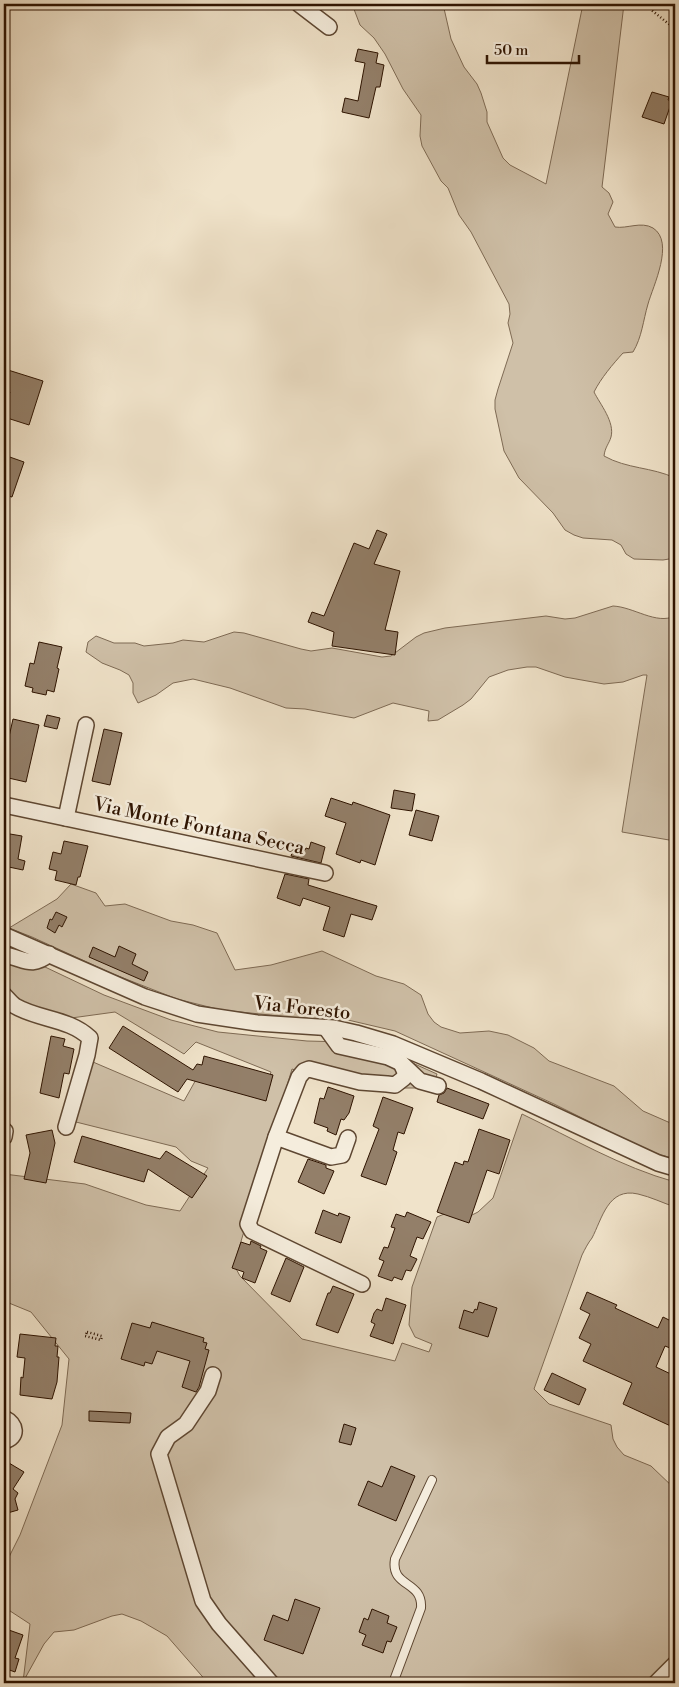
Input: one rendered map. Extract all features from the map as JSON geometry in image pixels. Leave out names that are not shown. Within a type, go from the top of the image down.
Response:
[{"type":"street","points":[[299,4],[328,27]]},
{"type":"street","name":"Via Monte Fontana Secca","points":[[66,818],[86,725]]},
{"type":"street","name":"Via Monte Fontana Secca","points":[[4,805],[325,873]]},
{"type":"street","name":"Via Foresto","points":[[4,935],[144,997],[197,1014],[257,1024],[326,1028],[369,1036],[425,1057],[658,1163],[675,1168]]},
{"type":"street","points":[[4,955],[33,963],[41,961],[49,954]]},
{"type":"street","points":[[4,995],[14,1005],[33,1014],[81,1029],[90,1038],[87,1055],[66,1127]]},
{"type":"street","points":[[326,1028],[338,1046],[388,1057],[401,1063],[420,1081],[438,1086]]},
{"type":"street","points":[[362,1284],[252,1231],[248,1224],[276,1138],[299,1077],[304,1071],[309,1069],[360,1082],[395,1084],[404,1078],[405,1072],[401,1063]]},
{"type":"street","points":[[276,1138],[331,1157],[342,1155],[348,1138]]},
{"type":"street","points":[[213,1375],[203,1400],[186,1424],[168,1437],[160,1454],[203,1601],[219,1624],[270,1683]]},
{"type":"street","points":[[4,1418],[13,1424],[15,1429],[14,1435],[9,1440],[4,1441]]},
{"type":"street","points":[[656,1683],[675,1664]]},
{"type":"lane","points":[[393,1683],[421,1608],[422,1600],[418,1592],[398,1577],[394,1568],[396,1559],[432,1480]]},
{"type":"path","points":[[644,4],[675,29]]},
{"type":"path","points":[[86,1332],[102,1336],[101,1340],[85,1336],[86,1332]]},
{"type":"shaded area","points":[[352,4],[443,4],[451,39],[464,67],[477,84],[481,93],[487,112],[487,122],[503,158],[510,165],[546,184],[583,4],[624,4],[602,187],[609,193],[613,202],[608,214],[615,227],[644,225],[653,228],[659,235],[662,243],[662,253],[658,276],[636,346],[633,352],[623,353],[611,366],[594,392],[609,419],[612,431],[604,456],[675,478],[675,558],[663,560],[634,559],[626,554],[621,545],[612,540],[583,538],[574,535],[565,530],[553,513],[519,478],[504,451],[495,409],[498,389],[513,343],[508,323],[510,314],[509,304],[471,232],[459,215],[448,188],[441,181],[422,146],[420,136],[421,115],[403,89],[385,54],[374,38],[360,25]]},
{"type":"shaded area","points":[[613,606],[653,617],[668,618],[675,616],[675,841],[622,832],[647,675],[623,682],[604,684],[565,677],[536,667],[527,667],[508,670],[489,677],[471,699],[438,720],[428,721],[429,711],[393,703],[354,718],[305,709],[286,708],[230,688],[193,679],[173,683],[156,695],[138,703],[133,693],[133,683],[129,675],[102,663],[86,652],[88,642],[96,636],[114,643],[135,643],[144,646],[183,640],[204,642],[234,632],[311,651],[332,648],[382,657],[391,656],[424,633],[445,628],[546,616],[565,619],[575,618]]},
{"type":"shaded area","points":[[71,884],[96,893],[105,906],[125,904],[171,921],[193,925],[217,933],[235,970],[271,965],[322,951],[376,976],[404,984],[421,995],[428,1014],[441,1027],[460,1033],[489,1031],[508,1035],[534,1048],[549,1061],[614,1086],[643,1111],[675,1125],[675,1159],[634,1144],[554,1104],[395,1031],[348,1020],[309,1019],[221,1010],[177,999],[113,974],[9,928],[57,899]]},
{"type":"shaded area","points":[[4,951],[24,957],[104,995],[171,1020],[218,1032],[307,1041],[346,1042],[388,1052],[437,1074],[433,1088],[403,1088],[327,1081],[292,1069],[234,1265],[240,1276],[302,1339],[395,1361],[402,1343],[429,1352],[432,1344],[415,1337],[409,1325],[412,1287],[437,1217],[449,1212],[466,1218],[478,1212],[493,1198],[522,1114],[616,1160],[675,1182],[675,1207],[643,1195],[628,1193],[620,1195],[608,1206],[582,1255],[534,1389],[549,1404],[611,1425],[613,1439],[624,1455],[651,1466],[675,1489],[675,1673],[653,1683],[208,1683],[167,1636],[141,1621],[122,1614],[74,1630],[54,1632],[44,1644],[23,1682],[30,1624],[4,1607],[4,1567],[20,1535],[62,1425],[69,1359],[31,1312],[4,1301],[4,1174],[85,1184],[146,1205],[180,1211],[208,1168],[191,1161],[176,1147],[72,1121],[86,1059],[184,1101],[198,1076],[262,1098],[271,1072],[196,1042],[184,1054],[115,1012],[64,1019],[34,1019],[4,985]]},
{"type":"building","points":[[358,49],[378,53],[376,63],[384,65],[380,87],[376,87],[369,118],[342,112],[345,98],[358,101],[365,63],[355,61]]},
{"type":"building","points":[[652,92],[669,97],[668,100],[672,101],[664,124],[642,117]]},
{"type":"building","points":[[8,370],[43,381],[29,425],[4,417],[10,392],[4,390]]},
{"type":"building","points":[[4,455],[24,462],[12,497],[4,495]]},
{"type":"building","points":[[377,530],[387,534],[374,564],[400,571],[385,630],[398,632],[395,655],[332,646],[334,632],[308,622],[312,612],[324,616],[354,543],[369,549]]},
{"type":"building","points":[[39,642],[62,647],[54,692],[47,690],[46,695],[32,692],[33,688],[25,686],[30,663],[34,664]]},
{"type":"building","points":[[47,715],[60,718],[57,729],[44,726]]},
{"type":"building","points":[[13,719],[39,725],[26,782],[4,777],[4,759]]},
{"type":"building","points":[[104,729],[122,733],[110,785],[92,781]]},
{"type":"building","points":[[394,790],[415,794],[412,811],[391,808]]},
{"type":"building","points":[[331,798],[352,805],[353,802],[390,815],[375,865],[361,860],[360,863],[336,854],[346,823],[325,816]]},
{"type":"building","points":[[416,810],[439,816],[432,841],[409,835]]},
{"type":"building","points":[[4,833],[22,836],[18,859],[25,861],[23,870],[4,866]]},
{"type":"building","points":[[64,841],[88,846],[76,885],[55,880],[57,871],[49,869],[53,852],[61,854]]},
{"type":"building","points":[[311,842],[325,847],[321,863],[291,856],[294,847],[305,850],[306,848],[309,849]]},
{"type":"building","points":[[285,874],[309,879],[308,885],[377,906],[372,920],[351,914],[344,937],[323,930],[330,907],[303,898],[300,906],[277,898]]},
{"type":"building","points":[[56,912],[67,917],[62,927],[59,925],[55,933],[47,928],[50,919],[52,920]]},
{"type":"building","points":[[119,946],[136,954],[132,964],[148,972],[144,981],[89,957],[93,947],[115,957]]},
{"type":"building","points":[[123,1026],[193,1070],[197,1064],[202,1065],[204,1056],[273,1075],[266,1101],[187,1079],[178,1092],[109,1048]]},
{"type":"building","points":[[51,1036],[65,1039],[63,1046],[74,1049],[69,1074],[64,1073],[59,1098],[40,1093]]},
{"type":"building","points":[[328,1087],[354,1096],[349,1113],[344,1120],[341,1119],[336,1135],[327,1131],[328,1128],[314,1123],[320,1098],[324,1099]]},
{"type":"building","points":[[447,1088],[489,1104],[483,1119],[437,1102],[439,1095],[444,1093]]},
{"type":"building","points":[[383,1097],[413,1108],[404,1134],[398,1132],[393,1150],[397,1152],[386,1185],[361,1176],[379,1129],[373,1126]]},
{"type":"building","points":[[479,1129],[510,1140],[499,1174],[487,1170],[469,1223],[437,1212],[455,1162],[463,1165],[464,1161],[468,1162]]},
{"type":"building","points":[[52,1130],[55,1143],[46,1183],[24,1179],[30,1153],[26,1135]]},
{"type":"building","points":[[82,1136],[160,1159],[166,1151],[207,1176],[192,1198],[148,1169],[144,1182],[74,1162]]},
{"type":"building","points":[[308,1159],[326,1165],[326,1168],[334,1171],[324,1194],[298,1182]]},
{"type":"building","points":[[323,1210],[338,1216],[339,1213],[350,1217],[341,1243],[315,1233]]},
{"type":"building","points":[[407,1212],[431,1222],[423,1239],[417,1237],[410,1256],[417,1259],[411,1271],[406,1270],[402,1280],[394,1277],[392,1281],[378,1276],[384,1261],[379,1259],[384,1247],[388,1248],[395,1228],[391,1227],[396,1214],[405,1217]]},
{"type":"building","points":[[251,1241],[267,1251],[255,1283],[242,1278],[244,1272],[232,1268],[241,1242],[250,1245]]},
{"type":"building","points":[[286,1258],[304,1267],[290,1302],[271,1294]]},
{"type":"building","points":[[333,1286],[354,1294],[338,1333],[316,1325],[328,1293],[330,1293]]},
{"type":"building","points":[[587,1292],[617,1305],[615,1308],[658,1328],[663,1317],[675,1323],[675,1350],[665,1346],[656,1367],[675,1376],[675,1428],[623,1404],[632,1383],[583,1361],[591,1344],[579,1338],[590,1314],[580,1309]]},
{"type":"building","points":[[386,1298],[406,1305],[393,1344],[370,1336],[375,1324],[371,1322],[374,1313],[377,1309],[382,1311]]},
{"type":"building","points":[[479,1302],[497,1308],[488,1337],[459,1328],[464,1310],[473,1313],[475,1309],[477,1310]]},
{"type":"building","points":[[152,1322],[204,1338],[203,1342],[207,1343],[205,1349],[209,1350],[196,1392],[182,1387],[190,1361],[157,1351],[152,1364],[145,1362],[144,1366],[121,1359],[132,1323],[150,1328]]},
{"type":"building","points":[[20,1334],[56,1338],[55,1346],[58,1346],[57,1357],[59,1357],[57,1382],[52,1399],[20,1395],[25,1358],[17,1357]]},
{"type":"building","points":[[552,1373],[586,1389],[579,1405],[544,1390]]},
{"type":"building","points":[[89,1411],[131,1413],[130,1423],[89,1421]]},
{"type":"building","points":[[344,1424],[356,1428],[351,1445],[339,1442]]},
{"type":"building","points":[[4,1460],[24,1472],[13,1489],[18,1493],[15,1499],[18,1510],[4,1514]]},
{"type":"building","points":[[391,1466],[415,1476],[396,1521],[358,1505],[368,1481],[382,1487]]},
{"type":"building","points":[[295,1599],[320,1608],[303,1654],[264,1640],[273,1615],[288,1621]]},
{"type":"building","points":[[372,1609],[389,1616],[387,1623],[397,1627],[391,1642],[387,1641],[383,1653],[362,1645],[366,1635],[359,1632],[364,1618],[368,1620]]},
{"type":"building","points":[[6,1629],[23,1635],[15,1658],[19,1659],[15,1672],[4,1668],[4,1635]]}]
